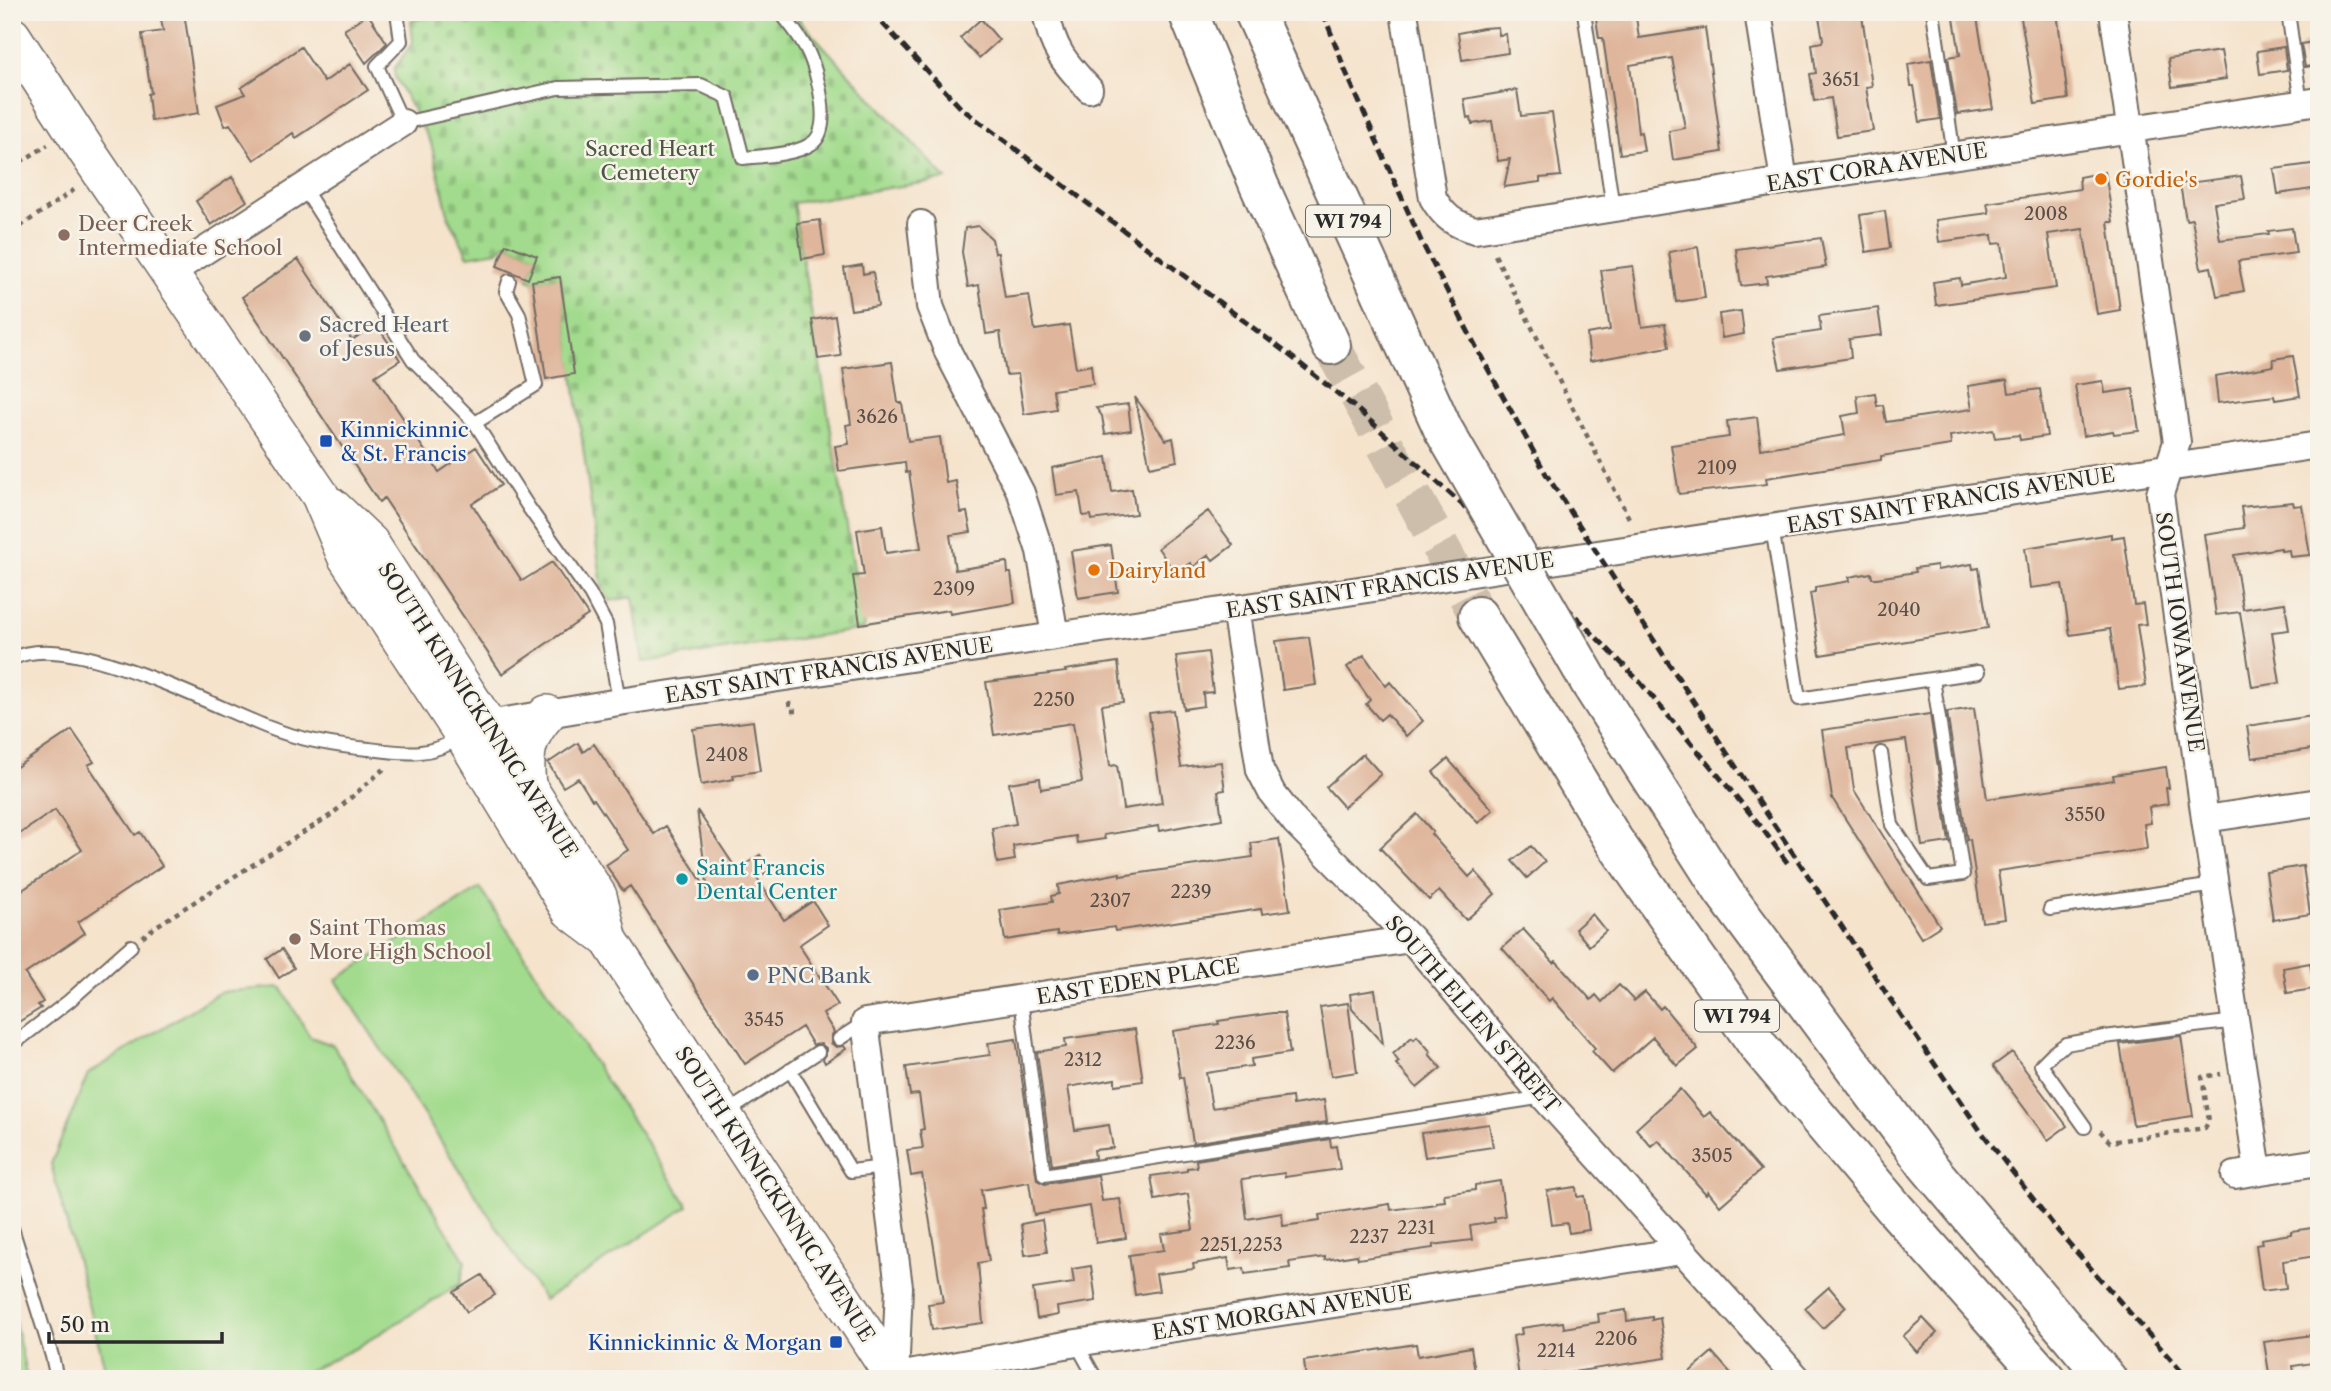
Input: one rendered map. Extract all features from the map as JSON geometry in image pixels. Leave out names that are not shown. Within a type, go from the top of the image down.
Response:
[{"type":"main road","name":"WI 794","points":[[1188,12],[1259,185],[1331,345]]},
{"type":"main road","name":"WI 794","points":[[1254,12],[1443,429],[1591,686],[1723,891],[1910,1143],[2107,1379]]},
{"type":"main road","points":[[1280,12],[1297,63],[1319,158]]},
{"type":"main road","name":"SOUTH KINNICKINNIC AVENUE","points":[[12,36],[320,495],[346,556],[476,730],[527,786],[598,895],[609,940],[892,1378]]},
{"type":"main road","name":"WI 794","points":[[1478,616],[1614,841],[1759,1047],[1895,1209],[2046,1379]]},
{"type":"main road","points":[[527,786],[524,760],[527,748],[535,727],[547,714]]},
{"type":"main road","name":"SOUTH KINNICKINNIC AVENUE","points":[[476,730],[570,910],[609,940]]},
{"type":"street","points":[[1046,12],[1049,29],[1061,58],[1089,89]]},
{"type":"street","name":"EAST CORA AVENUE","points":[[1404,12],[1433,198],[1441,212],[1455,224],[1475,230],[2310,103]]},
{"type":"street","points":[[1758,12],[1784,181]]},
{"type":"street","name":"SOUTH IOWA AVENUE","points":[[2113,12],[2177,442],[2161,494],[2205,819],[2243,1071],[2247,1173],[2319,1162]]},
{"type":"street","points":[[170,273],[403,123]]},
{"type":"street","points":[[921,224],[930,306],[948,352],[1021,493],[1040,551],[1055,635]]},
{"type":"street","name":"EAST SAINT FRANCIS AVENUE","points":[[476,730],[619,702],[2319,444]]},
{"type":"street","name":"SOUTH ELLEN STREET","points":[[1236,608],[1260,770],[1272,793],[1295,822],[1411,939],[1544,1097],[1798,1379]]},
{"type":"street","points":[[2205,819],[2319,802]]},
{"type":"street","name":"EAST EDEN PLACE","points":[[865,1022],[1411,939]]},
{"type":"street","points":[[865,1022],[899,1287],[892,1378]]},
{"type":"street","name":"EAST MORGAN AVENUE","points":[[892,1378],[1076,1343],[1682,1251]]},
{"type":"lane","points":[[397,12],[401,41],[377,66],[403,123],[558,88],[701,85],[727,97],[743,158],[782,153],[812,144],[820,134],[823,120],[819,83],[808,52],[780,12]]},
{"type":"lane","points":[[1584,12],[1613,208]]},
{"type":"lane","points":[[1933,12],[1954,156]]},
{"type":"lane","points":[[2288,12],[2310,103]]},
{"type":"lane","points":[[303,187],[413,360],[475,422],[529,508],[590,594],[606,624],[619,702]]},
{"type":"lane","points":[[475,422],[536,385],[519,314],[506,291],[509,281]]},
{"type":"lane","points":[[1772,527],[1799,699],[1978,672]]},
{"type":"lane","points":[[12,659],[23,653],[75,654],[114,663],[277,730],[325,744],[397,752],[441,750],[476,730]]},
{"type":"lane","points":[[1881,753],[1892,825],[1928,879],[1963,874],[1933,679]]},
{"type":"lane","points":[[2050,909],[2215,885]]},
{"type":"lane","points":[[12,1045],[69,1001],[131,947]]},
{"type":"lane","points":[[1021,1000],[1044,1175],[1544,1097]]},
{"type":"lane","points":[[2085,1126],[2041,1065],[2053,1053],[2066,1044],[2104,1037],[2236,1021]]},
{"type":"lane","points":[[839,1039],[865,1022]]},
{"type":"lane","points":[[723,1115],[818,1052]]},
{"type":"lane","points":[[790,1070],[851,1171],[884,1167]]},
{"type":"lane","points":[[12,1228],[57,1379]]},
{"type":"lane","points":[[1076,1343],[1096,1379]]},
{"type":"path","points":[[12,167],[49,144]]},
{"type":"path","points":[[12,232],[78,187]]},
{"type":"path","points":[[1495,255],[1631,522]]},
{"type":"path","points":[[789,702],[790,711],[799,711]]},
{"type":"path","points":[[131,947],[158,925],[331,815],[386,767],[397,752]]},
{"type":"path","points":[[2085,1126],[2100,1132],[2110,1142],[2205,1128],[2209,1121],[2202,1077],[2243,1071]]},
{"type":"green space","name":"Sacred Heart Cemetery","points":[[468,12],[792,12],[946,179],[793,203],[864,629],[643,662],[633,597],[610,601],[602,586],[560,278],[532,281],[528,279],[536,256],[506,244],[498,251],[468,256],[449,218],[431,143],[395,77],[394,69],[413,42],[411,20]]},
{"type":"green space","points":[[480,888],[688,1206],[544,1300],[336,980]]},
{"type":"green space","points":[[281,987],[310,1037],[333,1045],[465,1261],[460,1284],[356,1348],[292,1379],[108,1379],[51,1164],[88,1074],[220,992]]},
{"type":"green space","points":[[12,1307],[27,1379],[12,1379]]},
{"type":"building","points":[[160,12],[184,12],[199,113],[151,121],[148,94],[151,93],[142,34],[163,31]]},
{"type":"building","points":[[1595,12],[1622,12],[1623,19],[1636,17],[1639,38],[1705,28],[1722,152],[1673,160],[1669,131],[1685,128],[1672,58],[1630,65],[1638,133],[1641,132],[1644,151],[1620,154],[1603,38],[1599,38]]},
{"type":"building","points":[[1818,12],[1855,12],[1856,16],[1862,15],[1872,86],[1866,87],[1873,131],[1837,136],[1831,98],[1814,101],[1810,74],[1816,73],[1812,44],[1822,42],[1823,39]]},
{"type":"building","points":[[1953,12],[1976,12],[1993,109],[1957,114],[1948,57],[1960,55]]},
{"type":"building","points":[[2020,12],[2057,12],[2068,99],[2035,104]]},
{"type":"building","points":[[368,14],[387,43],[366,63],[344,30]]},
{"type":"building","points":[[981,19],[999,40],[979,58],[960,38]]},
{"type":"building","points":[[1498,27],[1499,35],[1506,34],[1508,53],[1462,60],[1458,33]]},
{"type":"building","points":[[2319,41],[2319,65],[2305,67],[2301,44]]},
{"type":"building","points":[[301,47],[324,82],[350,64],[368,90],[296,138],[293,133],[254,160],[230,124],[225,126],[217,105],[245,94],[241,88]]},
{"type":"building","points":[[2284,47],[2287,70],[2260,74],[2257,51]]},
{"type":"building","points":[[2221,51],[2226,79],[2172,87],[2168,59]]},
{"type":"building","points":[[1931,60],[1940,119],[1920,122],[1908,64]]},
{"type":"building","points":[[1517,90],[1521,116],[1552,113],[1561,176],[1504,187],[1510,159],[1498,161],[1492,121],[1472,124],[1471,117],[1467,118],[1464,99]]},
{"type":"building","points":[[2319,163],[2319,188],[2278,194],[2274,169]]},
{"type":"building","points":[[2105,172],[2113,222],[2108,222],[2120,310],[2097,314],[2083,229],[2048,234],[2056,288],[1936,305],[1933,282],[1960,278],[1961,285],[2006,277],[2002,243],[1993,244],[1992,235],[1939,242],[1936,220],[1989,213],[1987,203],[2080,189],[2079,177]]},
{"type":"building","points":[[2241,176],[2245,199],[2214,203],[2220,240],[2269,234],[2268,231],[2292,228],[2296,253],[2238,261],[2244,291],[2217,296],[2211,267],[2201,269],[2192,219],[2186,220],[2180,184]]},
{"type":"building","points":[[232,177],[247,201],[211,225],[196,201]]},
{"type":"building","points":[[1885,211],[1890,248],[1866,252],[1860,215]]},
{"type":"building","points":[[820,220],[825,255],[802,259],[797,223]]},
{"type":"building","points":[[978,226],[992,239],[995,253],[998,253],[1005,298],[1029,295],[1035,330],[1069,325],[1076,368],[1091,365],[1093,384],[1053,390],[1056,409],[1024,414],[1018,374],[1006,375],[1000,332],[986,334],[979,285],[968,287],[962,252],[965,228]]},
{"type":"building","points":[[1821,238],[1826,267],[1766,276],[1767,283],[1741,286],[1736,249]]},
{"type":"building","points":[[506,244],[537,256],[528,279],[497,266]]},
{"type":"building","points":[[1698,247],[1705,298],[1676,302],[1669,252]]},
{"type":"building","points":[[298,259],[352,340],[376,324],[400,360],[375,376],[439,472],[476,447],[501,485],[472,504],[522,581],[552,562],[588,615],[502,674],[384,498],[379,502],[242,297]]},
{"type":"building","points":[[862,265],[863,274],[873,272],[878,306],[851,310],[844,268]]},
{"type":"building","points":[[1633,266],[1642,327],[1665,324],[1669,347],[1590,361],[1587,334],[1610,330],[1601,270]]},
{"type":"building","points":[[560,277],[574,374],[546,379],[532,281]]},
{"type":"building","points":[[1878,308],[1882,335],[1849,339],[1851,358],[1780,369],[1773,338],[1821,331],[1819,316]]},
{"type":"building","points":[[1741,311],[1744,334],[1722,338],[1719,314]]},
{"type":"building","points":[[835,316],[841,356],[818,359],[812,320]]},
{"type":"building","points":[[2293,356],[2300,396],[2275,400],[2274,396],[2218,403],[2215,376],[2274,366],[2273,359]]},
{"type":"building","points":[[892,362],[898,403],[902,403],[908,441],[940,437],[946,483],[956,481],[961,513],[967,512],[971,532],[950,535],[955,570],[1007,562],[1015,603],[950,614],[949,610],[860,624],[853,576],[864,575],[857,530],[882,526],[886,553],[921,548],[909,472],[906,473],[905,462],[839,471],[835,446],[849,444],[846,425],[851,424],[843,369]]},
{"type":"building","points":[[2007,380],[2009,393],[2040,389],[2047,436],[2020,440],[2019,435],[1995,438],[1993,430],[1950,436],[1951,445],[1881,456],[1881,460],[1766,478],[1767,484],[1679,494],[1671,445],[1729,437],[1727,421],[1757,417],[1761,449],[1845,435],[1842,416],[1859,413],[1857,396],[1875,393],[1877,406],[1883,405],[1886,422],[1972,409],[1968,386]]},
{"type":"building","points":[[2103,381],[2105,393],[2133,389],[2139,431],[2114,434],[2113,431],[2083,436],[2075,385]]},
{"type":"building","points":[[1135,397],[1166,440],[1173,438],[1177,461],[1150,467]]},
{"type":"building","points":[[1128,404],[1131,430],[1105,434],[1102,416],[1096,408]]},
{"type":"building","points":[[1107,457],[1112,492],[1132,489],[1136,514],[1092,520],[1091,515],[1083,516],[1079,492],[1056,495],[1052,468]]},
{"type":"building","points":[[2293,502],[2294,506],[2302,505],[2310,555],[2290,557],[2289,550],[2281,551],[2281,548],[2234,555],[2243,609],[2285,603],[2289,630],[2272,632],[2280,683],[2252,687],[2240,612],[2216,615],[2204,534],[2244,528],[2241,507]]},
{"type":"building","points":[[1208,511],[1233,545],[1213,560],[1209,555],[1193,567],[1191,563],[1176,574],[1158,548]]},
{"type":"building","points":[[2111,534],[2111,538],[2124,536],[2134,605],[2143,604],[2146,624],[2137,625],[2146,686],[2119,689],[2110,629],[2070,635],[2062,584],[2030,588],[2025,548]]},
{"type":"building","points":[[1111,545],[1118,592],[1078,598],[1071,551]]},
{"type":"building","points":[[1972,564],[1973,569],[1979,568],[1988,628],[1820,655],[1810,593],[1815,592],[1815,587],[1850,581],[1849,577],[1871,573],[1872,578],[1877,578],[1916,572],[1915,568],[1937,565],[1937,570]]},
{"type":"building","points":[[1309,637],[1316,685],[1283,690],[1276,641]]},
{"type":"building","points":[[1208,652],[1213,692],[1203,693],[1204,706],[1184,709],[1176,656]]},
{"type":"building","points":[[1364,655],[1386,686],[1390,682],[1423,721],[1406,736],[1387,714],[1380,720],[1366,704],[1370,700],[1347,667]]},
{"type":"building","points":[[1118,662],[1123,702],[1102,705],[1110,766],[1117,765],[1123,809],[1162,803],[1149,713],[1173,710],[1181,767],[1221,762],[1225,790],[1218,791],[1222,819],[1159,831],[1158,826],[1104,835],[1105,839],[1077,843],[1076,836],[1013,846],[1015,860],[997,863],[992,828],[1016,824],[1009,783],[1040,778],[1041,789],[1082,782],[1073,723],[994,735],[986,682]]},
{"type":"building","points":[[1974,708],[1987,799],[2114,780],[2113,775],[2166,767],[2168,804],[2149,807],[2151,823],[2144,824],[2147,849],[1998,871],[2005,919],[1982,922],[1947,712]]},
{"type":"building","points":[[1930,714],[1949,842],[1922,846],[1906,740],[1848,748],[1854,790],[1940,926],[1921,938],[1832,798],[1822,730]]},
{"type":"building","points":[[2319,715],[2319,748],[2252,758],[2247,726]]},
{"type":"building","points":[[753,721],[760,771],[733,775],[734,779],[701,785],[693,729]]},
{"type":"building","points":[[72,730],[94,762],[88,765],[135,835],[140,832],[162,866],[78,922],[85,933],[25,974],[43,1002],[38,1005],[41,1008],[12,1026],[12,897],[82,850],[55,810],[12,839],[12,770]]},
{"type":"building","points":[[578,743],[583,752],[594,744],[654,834],[666,826],[708,891],[697,810],[737,870],[760,855],[770,870],[757,878],[784,920],[813,901],[828,925],[799,945],[838,1005],[823,1014],[834,1032],[831,1043],[846,1049],[825,1063],[823,1059],[826,1048],[821,1044],[813,1045],[802,1027],[745,1064],[630,886],[623,891],[606,865],[628,850],[578,778],[563,787],[548,763]]},
{"type":"building","points":[[1363,754],[1381,774],[1344,807],[1326,787]]},
{"type":"building","points":[[1448,759],[1493,810],[1478,823],[1433,772]]},
{"type":"building","points":[[1417,814],[1469,877],[1475,871],[1495,894],[1466,920],[1439,891],[1429,900],[1380,848]]},
{"type":"building","points":[[1279,839],[1290,910],[1262,914],[1261,909],[1115,931],[1114,927],[1005,940],[1000,910],[1052,902],[1051,896],[1059,894],[1058,885],[1120,873],[1120,876],[1253,857],[1251,843]]},
{"type":"building","points":[[1531,846],[1545,862],[1527,878],[1512,861]]},
{"type":"building","points":[[2303,866],[2310,914],[2273,920],[2266,872]]},
{"type":"building","points":[[1592,914],[1606,931],[1589,946],[1575,929]]},
{"type":"building","points":[[1523,929],[1591,1000],[1596,995],[1602,1002],[1619,985],[1634,1001],[1645,992],[1660,1009],[1663,1006],[1698,1049],[1677,1066],[1653,1037],[1612,1073],[1592,1051],[1595,1048],[1552,998],[1549,1001],[1502,948]]},
{"type":"building","points":[[282,949],[294,968],[279,978],[267,959]]},
{"type":"building","points":[[2310,963],[2314,989],[2287,993],[2283,968]]},
{"type":"building","points":[[1375,990],[1383,1044],[1352,1009],[1350,994]]},
{"type":"building","points":[[1348,1003],[1357,1072],[1331,1076],[1320,1007]]},
{"type":"building","points":[[1284,1013],[1290,1053],[1251,1059],[1252,1066],[1206,1073],[1212,1108],[1292,1097],[1293,1105],[1324,1100],[1327,1122],[1193,1143],[1173,1031]]},
{"type":"building","points":[[1135,1029],[1143,1081],[1115,1085],[1115,1079],[1068,1087],[1075,1130],[1109,1125],[1113,1148],[1094,1150],[1095,1158],[1052,1165],[1037,1052],[1066,1047],[1065,1039]]},
{"type":"building","points":[[1417,1036],[1441,1068],[1417,1088],[1396,1064],[1399,1062],[1393,1054],[1412,1037],[1414,1039]]},
{"type":"building","points":[[2181,1036],[2193,1116],[2133,1125],[2120,1044]]},
{"type":"building","points":[[1016,1039],[1037,1180],[1045,1184],[1098,1175],[1102,1201],[1120,1199],[1126,1238],[1096,1243],[1090,1206],[1034,1215],[1029,1182],[981,1190],[984,1209],[981,1209],[989,1261],[978,1263],[983,1323],[932,1330],[928,1304],[943,1302],[922,1174],[911,1176],[907,1150],[923,1148],[920,1130],[924,1129],[919,1094],[910,1095],[906,1067],[990,1055],[988,1043]]},
{"type":"building","points":[[2012,1052],[2067,1126],[2048,1140],[1993,1066]]},
{"type":"building","points":[[1680,1089],[1704,1117],[1710,1112],[1761,1170],[1720,1206],[1658,1140],[1651,1146],[1636,1129]]},
{"type":"building","points":[[1489,1124],[1493,1147],[1425,1157],[1421,1133]]},
{"type":"building","points":[[1330,1139],[1331,1147],[1336,1146],[1340,1169],[1285,1177],[1284,1173],[1242,1179],[1247,1219],[1282,1213],[1283,1226],[1320,1221],[1319,1215],[1390,1204],[1391,1210],[1436,1204],[1445,1201],[1444,1194],[1475,1190],[1475,1185],[1500,1181],[1505,1216],[1494,1218],[1495,1222],[1470,1226],[1472,1240],[1433,1245],[1433,1248],[1358,1259],[1357,1255],[1325,1260],[1325,1257],[1289,1262],[1290,1268],[1245,1274],[1244,1268],[1230,1270],[1228,1258],[1193,1264],[1194,1269],[1156,1274],[1159,1291],[1135,1295],[1129,1255],[1164,1250],[1161,1234],[1193,1230],[1188,1194],[1155,1200],[1151,1176],[1187,1171],[1187,1168],[1197,1167],[1196,1160]]},
{"type":"building","points":[[1576,1187],[1577,1197],[1584,1196],[1589,1230],[1569,1233],[1567,1223],[1552,1225],[1547,1191]]},
{"type":"building","points":[[1042,1220],[1047,1252],[1025,1255],[1021,1224]]},
{"type":"building","points":[[2319,1227],[2319,1253],[2316,1256],[2283,1261],[2286,1288],[2262,1291],[2256,1245],[2262,1244],[2261,1239]]},
{"type":"building","points":[[1091,1266],[1096,1301],[1057,1307],[1058,1315],[1037,1319],[1033,1289],[1074,1283],[1072,1269]]},
{"type":"building","points":[[482,1275],[495,1295],[467,1312],[454,1292]]},
{"type":"building","points":[[1829,1287],[1846,1307],[1823,1328],[1805,1308]]},
{"type":"building","points":[[1626,1310],[1627,1321],[1660,1318],[1666,1358],[1547,1376],[1546,1373],[1519,1377],[1513,1336],[1522,1334],[1521,1328],[1563,1322],[1564,1328],[1599,1322],[1598,1314]]},
{"type":"building","points":[[1923,1318],[1937,1333],[1917,1352],[1903,1336]]},
{"type":"building","points":[[2319,1334],[2319,1362],[2293,1366],[2295,1379],[2270,1379],[2264,1342]]},
{"type":"building","points":[[1416,1344],[1418,1356],[1471,1347],[1476,1379],[1306,1379],[1304,1361]]},
{"type":"building","points":[[1712,1352],[1736,1379],[1682,1379]]},
{"type":"tunnel","points":[[1331,345],[1478,616]]},
{"type":"railway","points":[[872,12],[961,108],[1357,409],[1502,541],[1639,681],[1759,824],[1789,865]]},
{"type":"railway","points":[[1323,12],[1345,70],[1422,243],[1546,474],[1751,790],[1980,1130],[2058,1231],[2188,1379]]},
{"type":"place","name":"Gordie's","points":[[2101,179]]},
{"type":"place","name":"Deer Creek Intermediate School","points":[[64,235]]},
{"type":"place","name":"Sacred Heart of Jesus","points":[[305,336]]},
{"type":"place","name":"Kinnickinnic & St. Francis","points":[[326,441]]},
{"type":"place","name":"Dairyland","points":[[1094,570]]},
{"type":"place","name":"Saint Francis Dental Center","points":[[682,879]]},
{"type":"place","name":"Saint Thomas More High School","points":[[295,939]]},
{"type":"place","name":"PNC Bank","points":[[753,975]]},
{"type":"place","name":"Kinnickinnic & Morgan","points":[[836,1342]]}]
